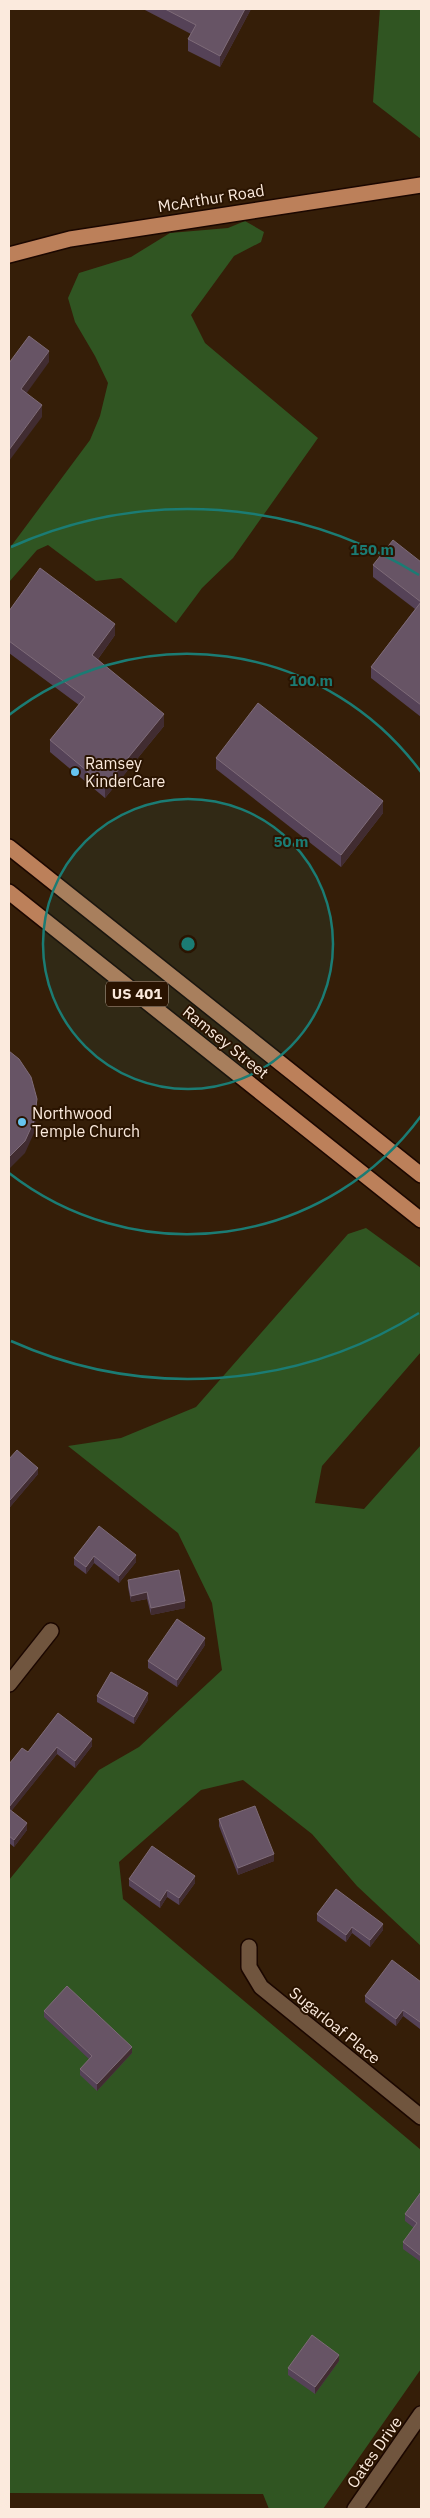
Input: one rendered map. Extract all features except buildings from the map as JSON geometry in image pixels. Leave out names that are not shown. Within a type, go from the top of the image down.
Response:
[{"type":"main road","name":"McArthur Road","points":[[9,255],[70,239],[421,185]]},
{"type":"main road","name":"Ramsey Street","points":[[9,847],[421,1175]]},
{"type":"main road","name":"Ramsey Street","points":[[9,892],[421,1220]]},
{"type":"street","points":[[9,1684],[51,1630]]},
{"type":"street","name":"Sugarloaf Place","points":[[249,1947],[249,1967],[261,1987],[421,2117]]},
{"type":"street","name":"Oates Drive","points":[[355,2509],[421,2414]]},
{"type":"green space","points":[[380,9],[421,9],[421,139],[373,102]]},
{"type":"green space","points":[[245,221],[264,232],[261,242],[234,256],[191,315],[205,343],[318,438],[233,558],[202,588],[176,623],[121,578],[96,581],[48,545],[37,550],[9,582],[9,549],[90,440],[100,416],[108,383],[75,322],[68,298],[79,273],[131,257],[170,233],[228,228]]},
{"type":"green space","points":[[366,1228],[421,1268],[421,1352],[322,1466],[315,1503],[364,1509],[421,1445],[421,1946],[357,1886],[312,1834],[243,1780],[201,1790],[119,1862],[123,1899],[421,2150],[421,2369],[323,2509],[269,2509],[263,2494],[9,2493],[9,1880],[99,1770],[139,1747],[222,1670],[212,1603],[178,1533],[68,1446],[121,1438],[196,1407],[348,1234]]},
{"type":"place","name":"Ramsey KinderCare","points":[[75,772]]},
{"type":"place","name":"Northwood Temple Church","points":[[22,1122]]}]
